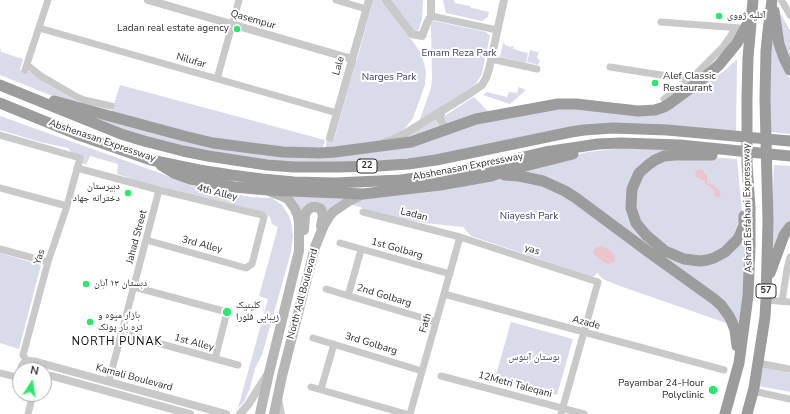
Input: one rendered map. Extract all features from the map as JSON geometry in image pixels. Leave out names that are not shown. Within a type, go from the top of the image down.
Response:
[{"type":"highway","name":"Ashrafi Esfahani Expressway","points":[[725,414],[739,363],[749,280],[750,207],[746,125],[748,58],[753,0]]},
{"type":"highway","name":"Ashrafi Esfahani Expressway","points":[[747,414],[753,391],[765,317],[768,221],[765,99],[766,51],[768,31],[776,0]]},
{"type":"highway","points":[[776,0],[779,44],[790,70]]},
{"type":"highway","points":[[3,86],[184,136],[226,145],[283,152],[335,152],[411,142],[476,119],[558,104],[576,104],[638,111],[655,110],[664,107],[666,102],[719,64],[737,43],[741,28],[752,16]]},
{"type":"highway","name":"Abshenasan Expressway","points":[[3,86],[115,132],[144,141],[208,156],[260,164],[287,166],[338,168],[408,164],[450,157],[571,132],[598,129],[651,129],[790,141]]},
{"type":"highway","name":"Abshenasan Expressway","points":[[0,104],[76,134],[151,160],[199,170],[294,182],[335,183],[401,180],[489,165],[545,152],[598,144],[621,143],[680,145],[754,152]]},
{"type":"highway","points":[[491,176],[505,171],[621,143]]},
{"type":"highway","points":[[748,183],[744,225],[740,235],[725,252],[707,260],[693,260],[665,251],[641,230],[636,223],[631,208],[632,190],[635,181],[639,173],[655,160],[664,156],[675,155],[732,155],[754,152]]},
{"type":"highway","name":"22","points":[[754,152],[790,156]]},
{"type":"highway","points":[[151,160],[190,179],[234,187],[267,190],[363,194],[432,186],[491,176],[519,176],[543,181],[576,198],[714,299],[725,310],[732,322],[735,330],[739,363]]},
{"type":"highway","points":[[766,283],[784,235],[790,227]]},
{"type":"main road","name":"North Adl Boulevard","points":[[260,414],[299,252],[299,224],[295,209],[288,200],[267,190]]},
{"type":"main road","name":"North Adl Boulevard","points":[[274,414],[282,376],[315,247],[324,225],[333,212],[349,201],[363,194]]},
{"type":"main road","points":[[299,252],[304,231],[306,212],[312,207],[316,207],[320,210],[323,216],[315,247]]},
{"type":"street","points":[[48,0],[26,67],[77,97],[111,106]]},
{"type":"street","name":"Qasempur","points":[[148,0],[352,59]]},
{"type":"street","points":[[217,79],[239,0]]},
{"type":"street","points":[[336,0],[366,9]]},
{"type":"street","name":"Lale","points":[[330,138],[369,0]]},
{"type":"street","points":[[386,0],[412,34],[422,36],[431,16],[431,0]]},
{"type":"street","points":[[370,147],[392,140],[406,133],[470,94],[482,85],[486,78],[491,59],[504,0]]},
{"type":"street","points":[[776,0],[790,16]]},
{"type":"street","points":[[431,16],[497,30]]},
{"type":"street","points":[[661,22],[741,28]]},
{"type":"street","name":"Nilufar","points":[[39,28],[338,113]]},
{"type":"street","points":[[491,59],[537,69]]},
{"type":"street","points":[[610,67],[695,80]]},
{"type":"street","points":[[442,110],[440,117],[441,121],[445,127],[450,128]]},
{"type":"street","name":"Yas","points":[[0,135],[80,158],[67,206],[48,262],[23,355],[27,361]]},
{"type":"street","points":[[77,168],[159,190]]},
{"type":"street","points":[[0,188],[67,206]]},
{"type":"street","name":"4th Alley","points":[[159,190],[262,215],[264,217],[252,264]]},
{"type":"street","name":"Jahad Street","points":[[109,381],[159,190]]},
{"type":"street","name":"Ladan","points":[[363,212],[460,236]]},
{"type":"street","name":"Fath","points":[[410,414],[460,236]]},
{"type":"street","name":"yas","points":[[460,236],[598,282],[584,333]]},
{"type":"street","name":"3rd Alley","points":[[146,240],[246,268],[252,264]]},
{"type":"street","name":"1st Golbarg","points":[[340,243],[450,274]]},
{"type":"street","points":[[0,248],[48,262]]},
{"type":"street","points":[[348,296],[361,250]]},
{"type":"street","points":[[782,301],[790,257]]},
{"type":"street","points":[[134,287],[228,312],[215,359]]},
{"type":"street","name":"2nd Golbarg","points":[[326,289],[436,322]]},
{"type":"street","name":"Azade","points":[[444,294],[724,370]]},
{"type":"street","points":[[766,300],[790,302]]},
{"type":"street","name":"1st Alley","points":[[121,333],[238,365]]},
{"type":"street","points":[[562,411],[584,333]]},
{"type":"street","name":"3rd Golbarg","points":[[313,338],[422,371]]},
{"type":"street","points":[[321,390],[334,344]]},
{"type":"street","name":"Kamali Boulevard","points":[[27,361],[36,362]]},
{"type":"street","points":[[758,362],[790,369]]},
{"type":"street","name":"Kamali Boulevard","points":[[52,366],[226,414]]},
{"type":"street","points":[[0,373],[12,376]]},
{"type":"street","points":[[240,414],[269,373]]},
{"type":"street","name":"Kamali Boulevard","points":[[52,376],[190,414]]},
{"type":"street","name":"12Metri Taleqani","points":[[441,376],[562,411],[584,414]]},
{"type":"street","points":[[311,387],[406,414]]},
{"type":"street","points":[[753,391],[790,399]]},
{"type":"street","points":[[278,396],[281,414]]},
{"type":"street","points":[[28,414],[32,402]]},
{"type":"green space","name":"Narges Park","points":[[373,0],[383,0],[421,53],[426,72],[425,85],[413,118],[402,132],[381,142],[325,151],[327,139],[334,140],[353,71],[354,62],[357,60]]},
{"type":"green space","points":[[390,0],[423,0],[422,19],[419,29],[416,31],[412,29]]},
{"type":"green space","points":[[443,0],[454,0],[455,3],[489,12],[488,17],[482,21],[446,13]]},
{"type":"green space","points":[[777,8],[790,30],[790,63],[787,57]]},
{"type":"green space","points":[[772,19],[785,72],[790,79],[790,134],[770,132],[769,101]]},
{"type":"green space","name":"Emam Reza Park","points":[[434,21],[486,32],[490,36],[482,74],[473,87],[419,122],[431,88],[431,23]]},
{"type":"green space","points":[[503,43],[511,47],[514,46],[513,49],[528,53],[526,63],[500,57]]},
{"type":"green space","points":[[0,47],[1,52],[23,59],[20,70],[30,72],[76,101],[75,105],[0,75]]},
{"type":"green space","points":[[530,50],[537,52],[539,51],[537,57],[540,60],[538,65],[527,62]]},
{"type":"green space","points":[[737,59],[736,131],[662,125],[375,162],[282,162],[200,150],[149,138],[90,118],[111,119],[142,129],[337,156],[558,106],[666,110],[723,72]]},
{"type":"green space","points":[[120,85],[325,140],[322,151],[220,141],[111,113]]},
{"type":"green space","points":[[519,87],[526,90],[510,104],[483,95],[487,92],[507,97],[509,92],[517,93]]},
{"type":"green space","points":[[474,97],[489,113],[448,125],[443,117]]},
{"type":"green space","points":[[438,115],[437,123],[440,127],[396,142]]},
{"type":"green space","points":[[0,116],[157,172],[189,185],[250,197],[272,198],[282,205],[289,216],[292,226],[293,237],[291,252],[262,355],[255,368],[250,388],[244,402],[238,408],[268,299],[259,296],[278,227],[272,224],[270,217],[263,212],[141,182],[117,174],[118,164],[90,156],[86,165],[82,163],[78,156],[72,153],[68,148],[40,142],[0,130]]},
{"type":"green space","points":[[624,148],[671,149],[669,153],[629,189],[647,240],[706,262],[745,227],[746,280],[739,345],[735,323],[580,198],[510,172],[588,152]]},
{"type":"green space","points":[[695,156],[737,159],[742,211],[742,223],[726,248],[700,258],[666,248],[636,218],[637,181],[659,160]]},
{"type":"green space","points":[[774,165],[790,166],[790,223],[770,264]]},
{"type":"green space","name":"Niayesh Park","points":[[506,178],[552,187],[710,298],[732,325],[620,286],[603,279],[597,273],[593,277],[471,236],[463,227],[425,223],[391,217],[350,204],[363,199]]},
{"type":"green space","points":[[356,195],[328,213],[325,208],[301,215],[289,196]]},
{"type":"green space","points":[[0,253],[41,265],[19,349],[0,343]]},
{"type":"green space","name":"بوستان آبنوس","points":[[511,322],[573,339],[557,395],[495,378]]},
{"type":"green space","points":[[763,366],[790,373],[790,392],[759,386]]},
{"type":"shaded area","points":[[700,169],[707,175],[708,183],[713,185],[721,192],[719,197],[716,197],[711,187],[705,184],[705,181],[696,177],[695,172]]},
{"type":"shaded area","points":[[601,246],[611,251],[614,255],[615,261],[609,264],[603,262],[595,255],[593,252],[594,249]]},
{"type":"place","name":"آتلیه ژووی","points":[[719,16]]},
{"type":"place","name":"Ladan real estate agency","points":[[237,29]]},
{"type":"place","name":"Alef Classic Restaurant","points":[[655,83]]},
{"type":"place","name":"دبیرستان دخترانه جهاد","points":[[128,193]]},
{"type":"place","name":"دبستان ۱۳ آبان","points":[[86,284]]},
{"type":"place","name":"کلینیک زیبایی فلورا","points":[[227,312]]},
{"type":"place","name":"بازار ميوه و تره بار پونک","points":[[90,322]]},
{"type":"place","name":"Payambar 24-Hour Polyclinic","points":[[713,390]]},
{"type":"district","name":"NORTH PUNAK","points":[[117,342]]}]
